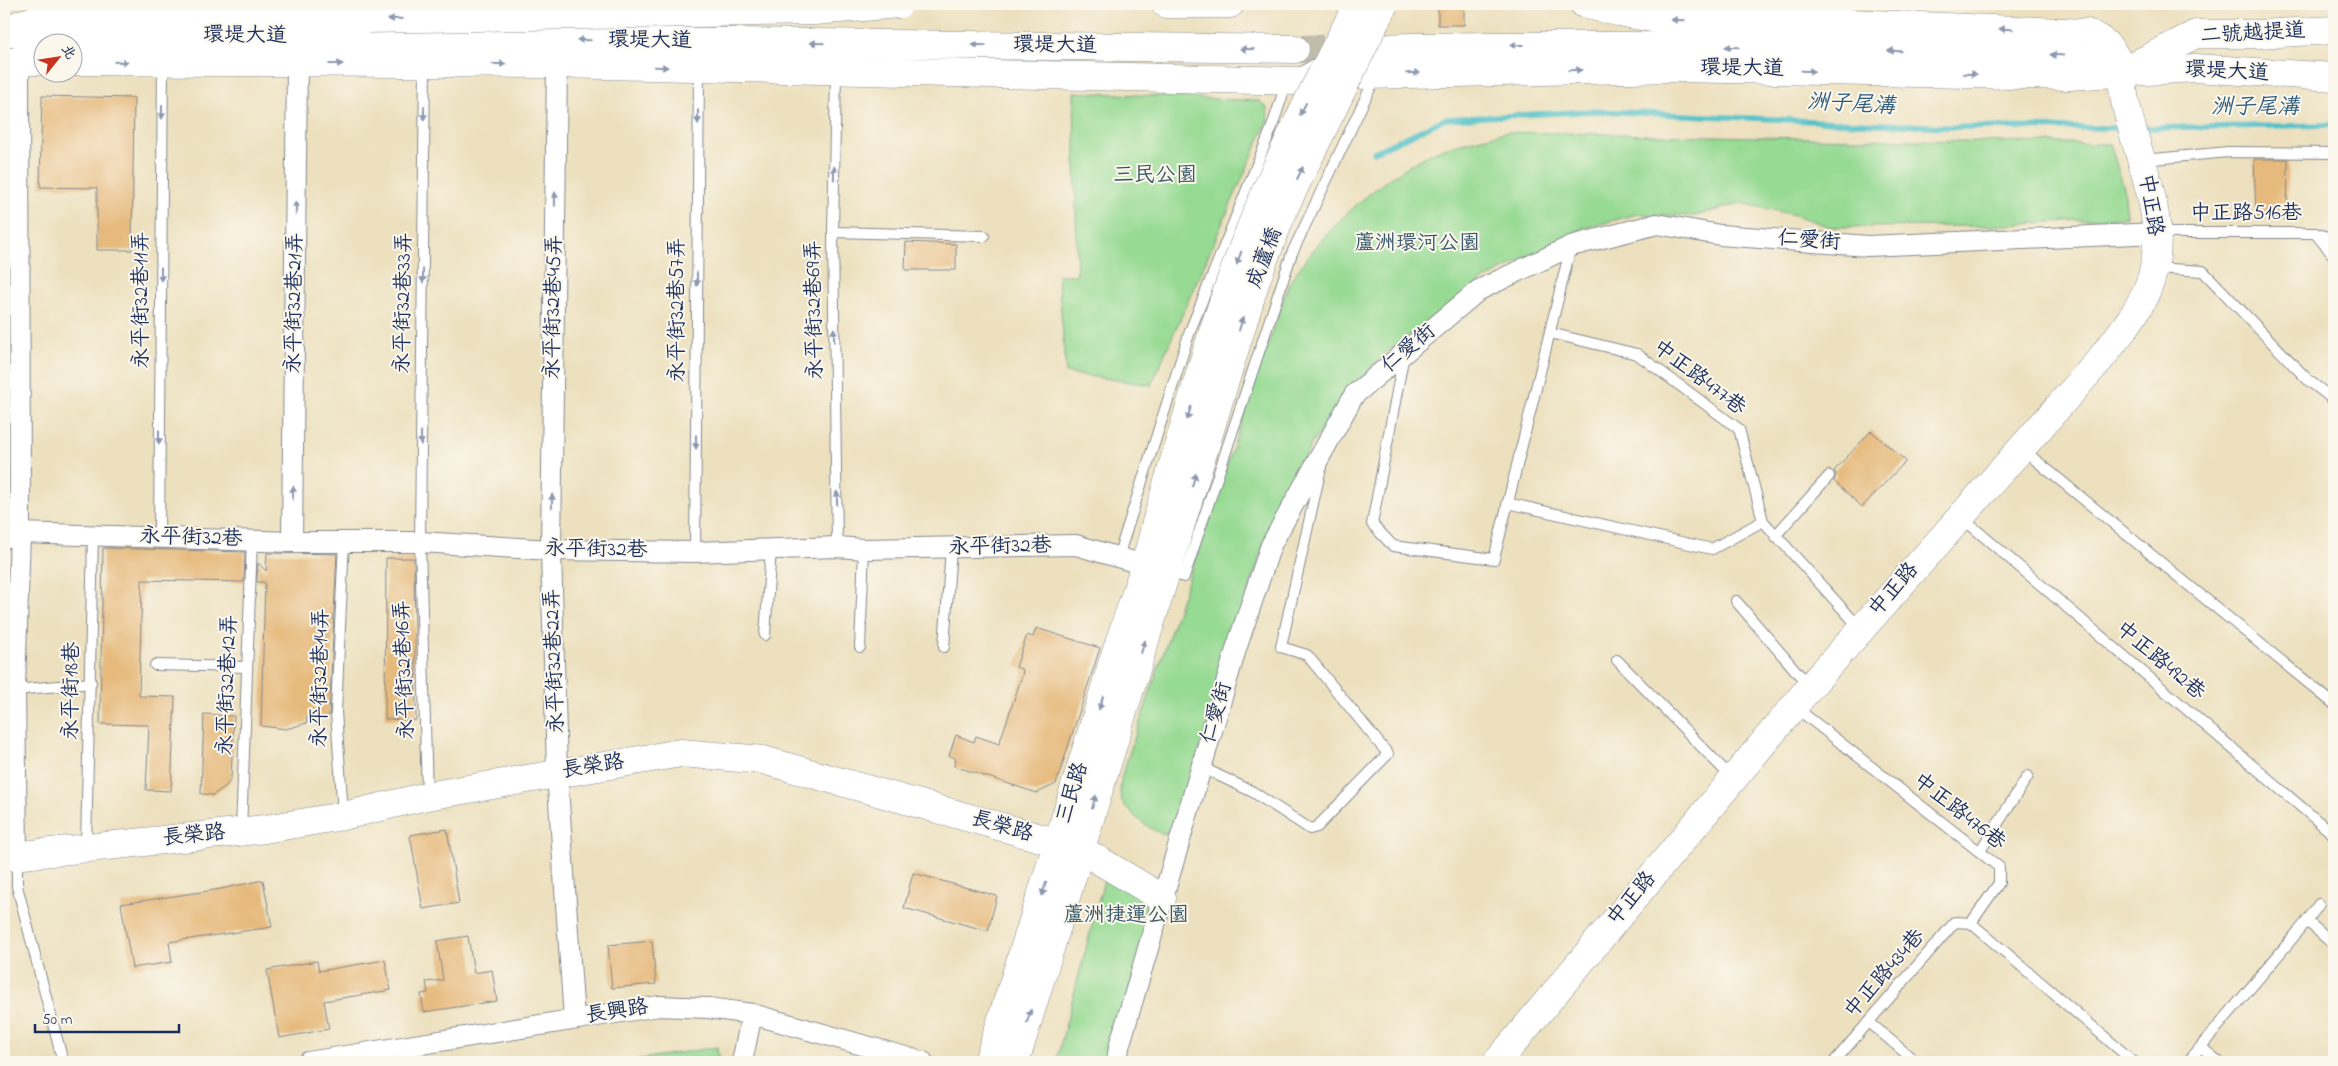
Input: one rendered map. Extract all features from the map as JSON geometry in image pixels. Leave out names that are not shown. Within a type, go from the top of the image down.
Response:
[{"type":"street","points":[[555,52],[554,14],[562,4]]},
{"type":"street","points":[[10,856],[9,690],[22,61],[16,29],[75,7],[368,20],[815,11],[899,4]]},
{"type":"street","points":[[1166,4],[1220,4]]},
{"type":"street","name":"成蘆橋","points":[[1168,525],[1216,320],[1249,231],[1292,131],[1358,4]]},
{"type":"street","name":"成蘆橋","points":[[1168,525],[1268,250],[1308,156],[1384,4]]},
{"type":"street","name":"中正路","points":[[1497,1062],[1733,778],[1860,629],[2098,362],[2136,312],[2154,268],[2157,233],[2117,59],[2109,46],[2087,33],[1849,23],[1664,20],[1584,4]]},
{"type":"street","name":"環堤大道","points":[[16,29],[555,52],[1295,49]]},
{"type":"street","name":"二號越提道","points":[[2121,73],[2196,34],[2258,34],[2334,30]]},
{"type":"street","name":"環堤大道","points":[[82,62],[425,64],[555,52],[699,68],[1294,81]]},
{"type":"street","name":"永平街32巷45弄","points":[[551,550],[555,52]]},
{"type":"street","name":"永平街32巷21弄","points":[[292,542],[297,64]]},
{"type":"street","name":"環堤大道","points":[[1372,66],[1678,68],[2068,76],[2195,68],[2334,76]]},
{"type":"street","name":"仁愛街","points":[[1117,1062],[1162,898],[1236,646],[1271,545],[1354,395],[1479,290],[1572,246],[1657,224],[1720,235],[1868,246],[2157,233]]},
{"type":"street","name":"三民路","points":[[988,1062],[1069,846],[1157,568],[1168,525]]},
{"type":"street","name":"永平街32巷","points":[[12,536],[93,536],[292,542],[420,542],[551,550],[695,552],[837,547],[864,549],[1076,545],[1157,568]]},
{"type":"street","name":"永平街32巷22弄","points":[[551,550],[557,773],[574,1019]]},
{"type":"street","name":"長榮路","points":[[10,856],[242,831],[343,816],[427,796],[681,753],[763,760],[1069,846],[1162,898]]},
{"type":"street","name":"三民路","points":[[1015,1062],[1069,846]]},
{"type":"street","name":"長興路","points":[[308,1062],[659,1006],[708,1008],[752,1014],[923,1062]]},
{"type":"street","points":[[742,1062],[752,1014]]},
{"type":"lane","points":[[1118,557],[1190,331],[1272,127],[1294,81],[1340,48],[1372,66],[1292,253],[1184,577],[1157,568]]},
{"type":"lane","name":"永平街32巷11弄","points":[[159,538],[163,63]]},
{"type":"lane","name":"永平街32巷33弄","points":[[420,542],[425,64]]},
{"type":"lane","name":"永平街32巷57弄","points":[[695,552],[699,68]]},
{"type":"lane","name":"永平街32巷69弄","points":[[836,72],[833,232],[837,547]]},
{"type":"lane","points":[[2136,138],[2228,152],[2334,153]]},
{"type":"lane","points":[[833,232],[984,236]]},
{"type":"lane","name":"中正路516巷","points":[[2157,233],[2314,233],[2334,238]]},
{"type":"lane","points":[[2314,233],[2334,256]]},
{"type":"lane","points":[[1404,353],[1372,524],[1393,546],[1494,559],[1572,246]]},
{"type":"lane","points":[[2154,268],[2203,271],[2308,380],[2334,400]]},
{"type":"lane","name":"中正路477巷","points":[[1550,333],[1637,354],[1739,430],[1762,522],[1860,629]]},
{"type":"lane","points":[[1201,767],[1253,792],[1310,829],[1317,827],[1388,754],[1307,655],[1281,647],[1327,441]]},
{"type":"lane","points":[[2022,448],[2334,704]]},
{"type":"lane","points":[[1775,536],[1829,476]]},
{"type":"lane","points":[[1507,503],[1712,549],[1762,522]]},
{"type":"lane","name":"中正路492巷","points":[[1960,516],[2334,835]]},
{"type":"lane","name":"永平街18巷","points":[[86,848],[93,536]]},
{"type":"lane","name":"永平街32巷12弄","points":[[242,831],[252,540]]},
{"type":"lane","name":"永平街32巷14弄","points":[[343,816],[336,712],[344,541]]},
{"type":"lane","name":"永平街32巷16弄","points":[[420,542],[427,796]]},
{"type":"lane","points":[[944,647],[951,548]]},
{"type":"lane","points":[[765,635],[771,549]]},
{"type":"lane","points":[[860,647],[864,549]]},
{"type":"lane","name":"中正路476巷","points":[[1736,601],[1802,697],[1999,867],[1999,882],[1971,923]]},
{"type":"lane","points":[[1616,660],[1733,778]]},
{"type":"lane","points":[[154,665],[248,667]]},
{"type":"lane","points":[[9,690],[91,683]]},
{"type":"lane","points":[[1980,850],[2028,776]]},
{"type":"lane","points":[[10,856],[63,1062]]},
{"type":"lane","points":[[2188,1062],[2319,904]]},
{"type":"lane","points":[[2307,920],[2334,945]]},
{"type":"lane","name":"中正路434巷","points":[[1834,1062],[1955,922],[1971,923]]},
{"type":"lane","points":[[1971,923],[2134,1062]]},
{"type":"lane","points":[[1868,1022],[1916,1062]]},
{"type":"lane","points":[[2201,1047],[2219,1062]]},
{"type":"green space","name":"三民公園","points":[[1074,92],[1259,101],[1267,108],[1268,120],[1151,385],[1066,373],[1058,275],[1077,275]]},
{"type":"green space","name":"蘆洲環河公園","points":[[1505,132],[2110,144],[2124,188],[2127,217],[1990,226],[1831,227],[1795,215],[1741,203],[1695,216],[1637,214],[1581,229],[1480,282],[1383,355],[1342,401],[1312,443],[1265,540],[1178,819],[1170,831],[1160,833],[1140,821],[1123,803],[1120,793],[1122,775],[1288,285],[1333,227],[1370,193],[1390,178],[1432,153]]},
{"type":"green space","name":"蘆洲捷運公園","points":[[1108,865],[1162,898],[1117,1062],[1056,1062]]},
{"type":"green space","points":[[717,1047],[719,1062],[621,1062]]},
{"type":"building","points":[[1438,4],[1464,4],[1464,25],[1438,25]]},
{"type":"building","points":[[42,96],[134,98],[132,250],[97,250],[97,188],[40,187]]},
{"type":"building","points":[[2254,159],[2288,159],[2287,219],[2256,218]]},
{"type":"building","points":[[906,242],[956,244],[956,270],[905,270]]},
{"type":"building","points":[[1871,431],[1906,461],[1862,507],[1834,481],[1836,474],[1834,471]]},
{"type":"building","points":[[103,548],[245,552],[244,582],[142,580],[139,696],[175,697],[171,791],[146,790],[149,725],[100,724]]},
{"type":"building","points":[[267,553],[337,554],[329,716],[306,718],[307,723],[286,729],[261,726],[265,582],[257,582],[258,563],[266,571]]},
{"type":"building","points":[[386,558],[414,558],[416,720],[385,719]]},
{"type":"building","points":[[1036,628],[1100,648],[1056,784],[1037,793],[954,766],[956,758],[949,756],[956,735],[974,742],[976,736],[999,744],[1022,676],[1023,670],[1016,667],[1027,635],[1033,637]]},
{"type":"building","points":[[204,714],[234,716],[231,778],[227,785],[213,795],[201,794]]},
{"type":"building","points":[[447,829],[459,903],[423,909],[410,835]]},
{"type":"building","points":[[913,873],[997,896],[988,931],[904,908]]},
{"type":"building","points":[[263,880],[272,927],[169,942],[172,962],[132,968],[121,904],[221,889]]},
{"type":"building","points":[[468,936],[474,973],[492,970],[497,1001],[424,1012],[421,994],[428,993],[426,982],[443,980],[437,941]]},
{"type":"building","points":[[652,941],[656,984],[612,988],[608,945]]},
{"type":"building","points":[[385,960],[391,990],[324,1001],[329,1029],[279,1038],[267,970],[317,961],[319,971]]},
{"type":"waterway","name":"洲子尾溝","points":[[1374,152],[1445,119],[1595,111],[1946,127],[2123,128]]},
{"type":"waterway","name":"洲子尾溝","points":[[2140,128],[2334,125]]},
{"type":"tunnel","points":[[1295,49],[1357,48]]}]
